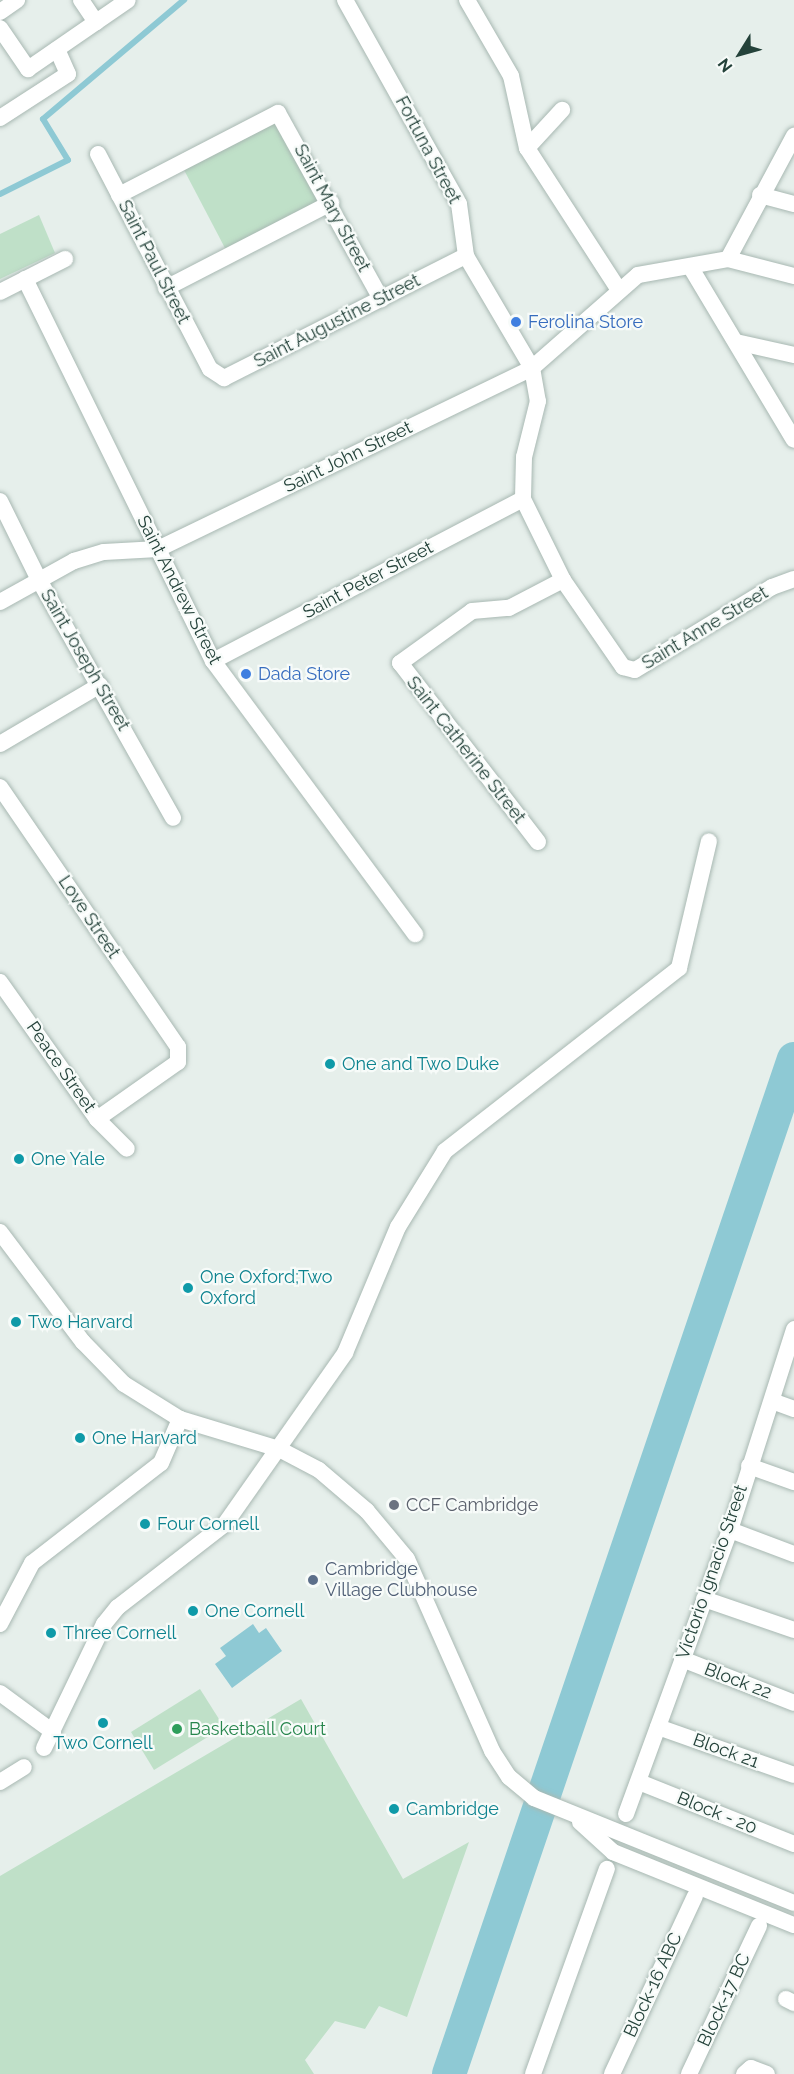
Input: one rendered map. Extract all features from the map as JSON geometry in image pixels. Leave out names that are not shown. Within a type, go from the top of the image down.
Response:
[{"type":"street","points":[[0,12],[17,0]]},
{"type":"street","points":[[81,0],[96,22]]},
{"type":"street","points":[[0,28],[25,68],[128,0]]},
{"type":"street","name":"Fortuna Street","points":[[345,0],[459,204],[466,256],[532,368]]},
{"type":"street","points":[[467,0],[511,76],[527,148],[619,291]]},
{"type":"street","points":[[0,118],[68,74],[57,49]]},
{"type":"street","points":[[527,148],[562,110]]},
{"type":"street","name":"Saint Mary Street","points":[[119,195],[273,114],[283,116],[332,203],[381,300]]},
{"type":"street","points":[[794,136],[760,195],[729,259],[794,276]]},
{"type":"street","name":"Saint Paul Street","points":[[98,154],[210,369]]},
{"type":"street","points":[[760,195],[794,204]]},
{"type":"street","points":[[166,288],[332,203]]},
{"type":"street","name":"Saint Augustine Street","points":[[210,369],[224,378],[466,256]]},
{"type":"street","points":[[0,292],[65,259]]},
{"type":"street","name":"Saint John Street","points":[[0,602],[39,580],[104,552],[158,549],[532,368],[638,275],[673,272],[729,259]]},
{"type":"street","points":[[691,268],[794,440]]},
{"type":"street","name":"Saint Andrew Street","points":[[25,279],[213,661],[415,934]]},
{"type":"street","points":[[736,342],[794,355]]},
{"type":"street","name":"Saint Anne Street","points":[[532,368],[538,401],[524,457],[523,499],[563,580],[629,670],[772,587],[794,579]]},
{"type":"street","name":"Saint Peter Street","points":[[213,661],[523,499]]},
{"type":"street","name":"Saint Joseph Street","points":[[0,501],[39,580],[173,818]]},
{"type":"street","name":"Saint Catherine Street","points":[[538,842],[400,663],[472,611],[509,608],[563,580]]},
{"type":"street","points":[[0,744],[100,685]]},
{"type":"street","name":"Love Street","points":[[0,787],[178,1047],[178,1062],[97,1119]]},
{"type":"street","points":[[44,1748],[118,1606],[225,1524],[345,1353],[398,1227],[445,1151],[679,968],[709,841]]},
{"type":"street","name":"Peace Street","points":[[0,982],[97,1119],[127,1149]]},
{"type":"street","points":[[0,1232],[83,1342],[124,1384],[180,1419],[279,1449],[340,1487],[407,1559],[492,1751],[509,1777],[534,1798],[578,1820],[619,1831],[794,1903]]},
{"type":"street","name":"Victorio Ignacio Street","points":[[626,1814],[730,1530],[794,1332]]},
{"type":"street","points":[[772,1401],[794,1409]]},
{"type":"street","points":[[0,1624],[32,1563],[161,1463],[180,1419]]},
{"type":"street","points":[[749,1466],[794,1482]]},
{"type":"street","points":[[730,1530],[794,1554]]},
{"type":"street","points":[[704,1599],[794,1630]]},
{"type":"street","name":"Block 22","points":[[682,1659],[794,1703]]},
{"type":"street","points":[[0,1693],[53,1731]]},
{"type":"street","name":"Block 21","points":[[658,1727],[794,1775]]},
{"type":"street","points":[[0,1782],[24,1767]]},
{"type":"street","name":"Block - 20","points":[[639,1782],[794,1844]]},
{"type":"street","points":[[578,1820],[613,1852],[794,1925]]},
{"type":"street","points":[[533,2074],[607,1869]]},
{"type":"street","name":"Block-16 ABC","points":[[612,2074],[695,1896]]},
{"type":"street","name":"Block-17 BC","points":[[689,2074],[759,1926]]},
{"type":"street","points":[[744,2073],[767,2074]]},
{"type":"green space","points":[[277,120],[320,200],[226,250],[183,168]]},
{"type":"green space","points":[[39,215],[55,253],[0,279],[0,234]]},
{"type":"green space","name":"Basketball Court","points":[[200,1689],[224,1727],[154,1770],[131,1732]]},
{"type":"green space","points":[[301,1699],[403,1879],[469,1842],[407,2017],[379,2006],[365,2029],[335,2021],[305,2060],[314,2074],[0,2074],[0,1876]]},
{"type":"water","points":[[253,1624],[259,1633],[266,1628],[282,1651],[232,1688],[215,1664],[226,1656],[220,1648]]},
{"type":"waterway","points":[[0,194],[68,160],[43,119],[184,0]]},
{"type":"waterway","points":[[449,2074],[794,1059]]},
{"type":"place","name":"Ferolina Store","points":[[516,322]]},
{"type":"place","name":"Dada Store","points":[[246,674]]},
{"type":"place","name":"One and Two Duke","points":[[330,1064]]},
{"type":"place","name":"One Yale","points":[[19,1159]]},
{"type":"place","name":"One Oxford;Two Oxford","points":[[188,1288]]},
{"type":"place","name":"Two Harvard","points":[[16,1322]]},
{"type":"place","name":"One Harvard","points":[[80,1438]]},
{"type":"place","name":"CCF Cambridge","points":[[394,1505]]},
{"type":"place","name":"Four Cornell","points":[[145,1524]]},
{"type":"place","name":"Cambridge Village Clubhouse","points":[[313,1580]]},
{"type":"place","name":"One Cornell","points":[[193,1611]]},
{"type":"place","name":"Three Cornell","points":[[51,1633]]},
{"type":"place","name":"Two Cornell","points":[[103,1723]]},
{"type":"place","name":"Basketball Court","points":[[177,1729]]},
{"type":"place","name":"Cambridge","points":[[394,1809]]}]
